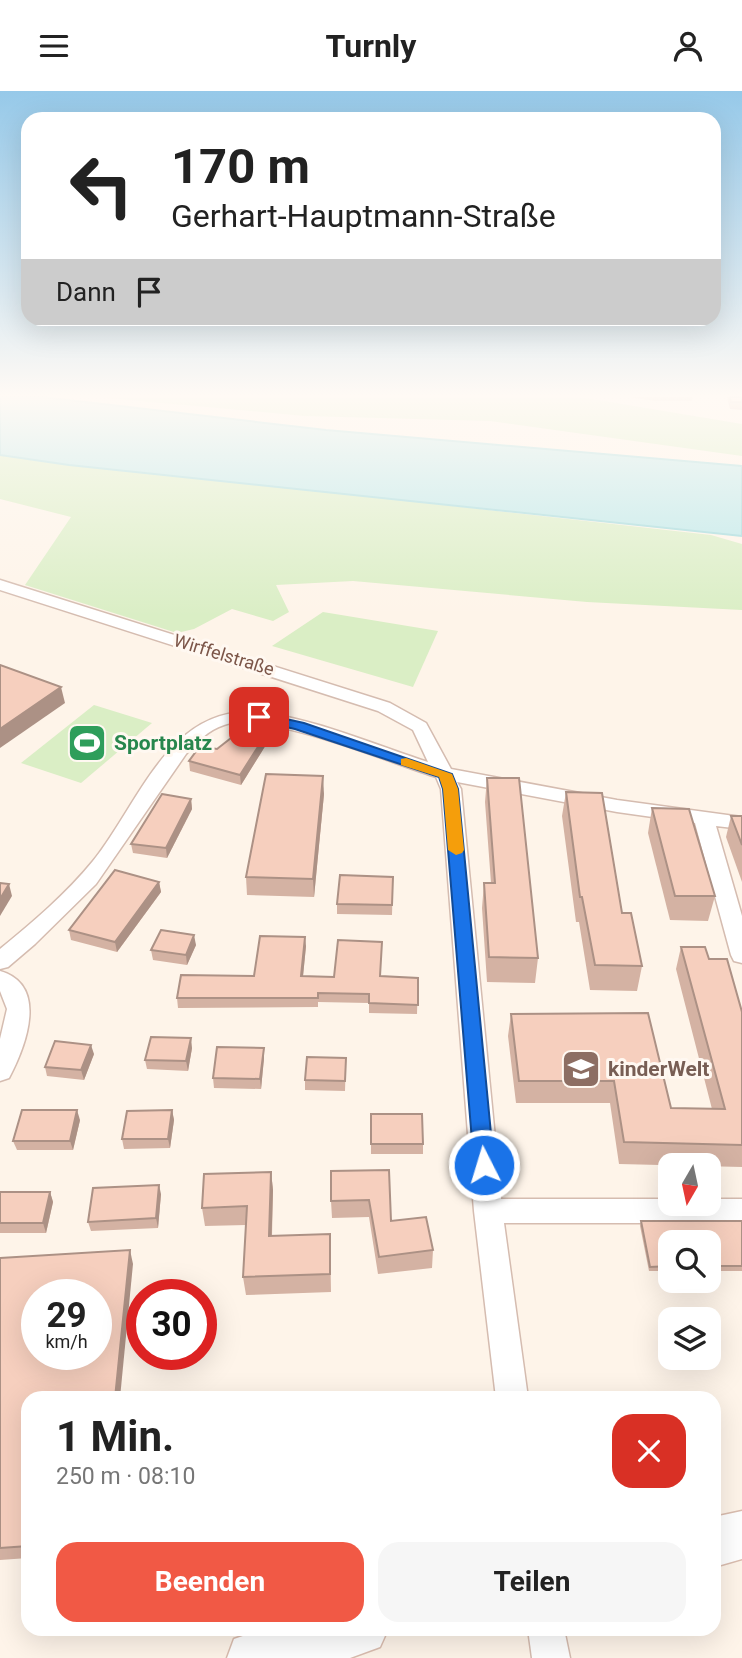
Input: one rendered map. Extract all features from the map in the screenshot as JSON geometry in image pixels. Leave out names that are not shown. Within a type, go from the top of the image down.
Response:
[{"type":"street","name":"Wirffelstraße","points":[[0,585],[373,703],[420,727],[451,789],[488,1211],[512,1391]]},
{"type":"street","points":[[0,961],[63,907],[100,866],[183,745],[205,727],[240,717],[279,720],[445,774],[563,797],[742,823]]},
{"type":"street","points":[[704,818],[742,955]]},
{"type":"street","points":[[0,979],[14,992],[20,1003],[19,1017],[0,1071]]},
{"type":"street","points":[[488,1211],[742,1211]]},
{"type":"street","points":[[721,1540],[742,1535]]},
{"type":"street","points":[[253,1658],[336,1636]]},
{"type":"street","points":[[547,1636],[551,1658]]},
{"type":"green space","points":[[0,470],[134,470],[711,535],[742,544],[742,610],[587,602],[353,581],[276,585],[289,612],[273,621],[232,609],[194,629],[177,633],[25,585],[71,517],[0,499]]},
{"type":"green space","points":[[323,612],[438,631],[413,687],[272,646]]},
{"type":"green space","name":"Sportplatz","points":[[94,705],[152,723],[81,783],[21,763]]},
{"type":"water","points":[[118,470],[742,470],[742,536]]},
{"type":"building","points":[[0,665],[61,687],[0,729]]},
{"type":"building","points":[[249,724],[268,731],[240,775],[189,761],[200,746],[217,749]]},
{"type":"building","points":[[266,774],[323,776],[313,879],[246,877]]},
{"type":"building","points":[[487,778],[519,778],[538,958],[489,957],[484,883],[495,883]]},
{"type":"building","points":[[566,792],[602,793],[622,913],[631,913],[642,966],[595,965],[580,897]]},
{"type":"building","points":[[162,794],[191,799],[166,848],[131,844]]},
{"type":"building","points":[[652,808],[689,809],[715,896],[675,896]]},
{"type":"building","points":[[731,816],[742,816],[742,845]]},
{"type":"building","points":[[115,870],[159,882],[115,942],[69,930]]},
{"type":"building","points":[[340,875],[393,877],[392,905],[337,904]]},
{"type":"building","points":[[0,883],[9,884],[0,899]]},
{"type":"building","points":[[161,930],[194,935],[186,955],[151,950]]},
{"type":"building","points":[[260,936],[305,937],[301,976],[334,977],[338,940],[382,942],[380,976],[418,978],[418,1005],[369,1003],[369,994],[318,993],[318,998],[177,998],[181,975],[254,976]]},
{"type":"building","points":[[681,947],[705,947],[709,959],[727,959],[742,1012],[742,1145],[624,1142],[614,1081],[519,1081],[511,1014],[648,1013],[671,1108],[725,1109]]},
{"type":"building","points":[[151,1037],[191,1038],[186,1061],[145,1060]]},
{"type":"building","points":[[55,1041],[91,1045],[81,1070],[45,1067]]},
{"type":"building","points":[[217,1047],[264,1048],[260,1079],[213,1078]]},
{"type":"building","points":[[307,1057],[346,1058],[345,1081],[305,1080]]},
{"type":"building","points":[[22,1110],[77,1110],[70,1141],[13,1141]]},
{"type":"building","points":[[172,1110],[168,1139],[122,1139],[127,1111]]},
{"type":"building","points":[[371,1114],[422,1114],[423,1144],[371,1144]]},
{"type":"building","points":[[389,1170],[391,1221],[426,1217],[433,1250],[379,1257],[369,1200],[331,1201],[331,1171]]},
{"type":"building","points":[[271,1172],[269,1236],[330,1234],[330,1274],[243,1277],[247,1206],[202,1208],[204,1174]]},
{"type":"building","points":[[159,1185],[156,1218],[88,1222],[93,1188]]},
{"type":"building","points":[[0,1192],[50,1192],[43,1223],[0,1223]]},
{"type":"building","points":[[641,1221],[742,1221],[742,1266],[721,1266],[721,1230],[658,1230],[658,1267],[650,1267]]},
{"type":"building","points":[[130,1250],[116,1391],[21,1391],[21,1546],[0,1548],[0,1258]]},
{"type":"slow traffic","points":[[406,762],[445,774],[451,789],[456,850]]},
{"type":"place","name":"Sportplatz","points":[[87,743]]},
{"type":"place","name":"kinderWelt","points":[[581,1069]]},
{"type":"route","points":[[259,717],[299,726],[445,774],[451,789],[484,1165]]}]
